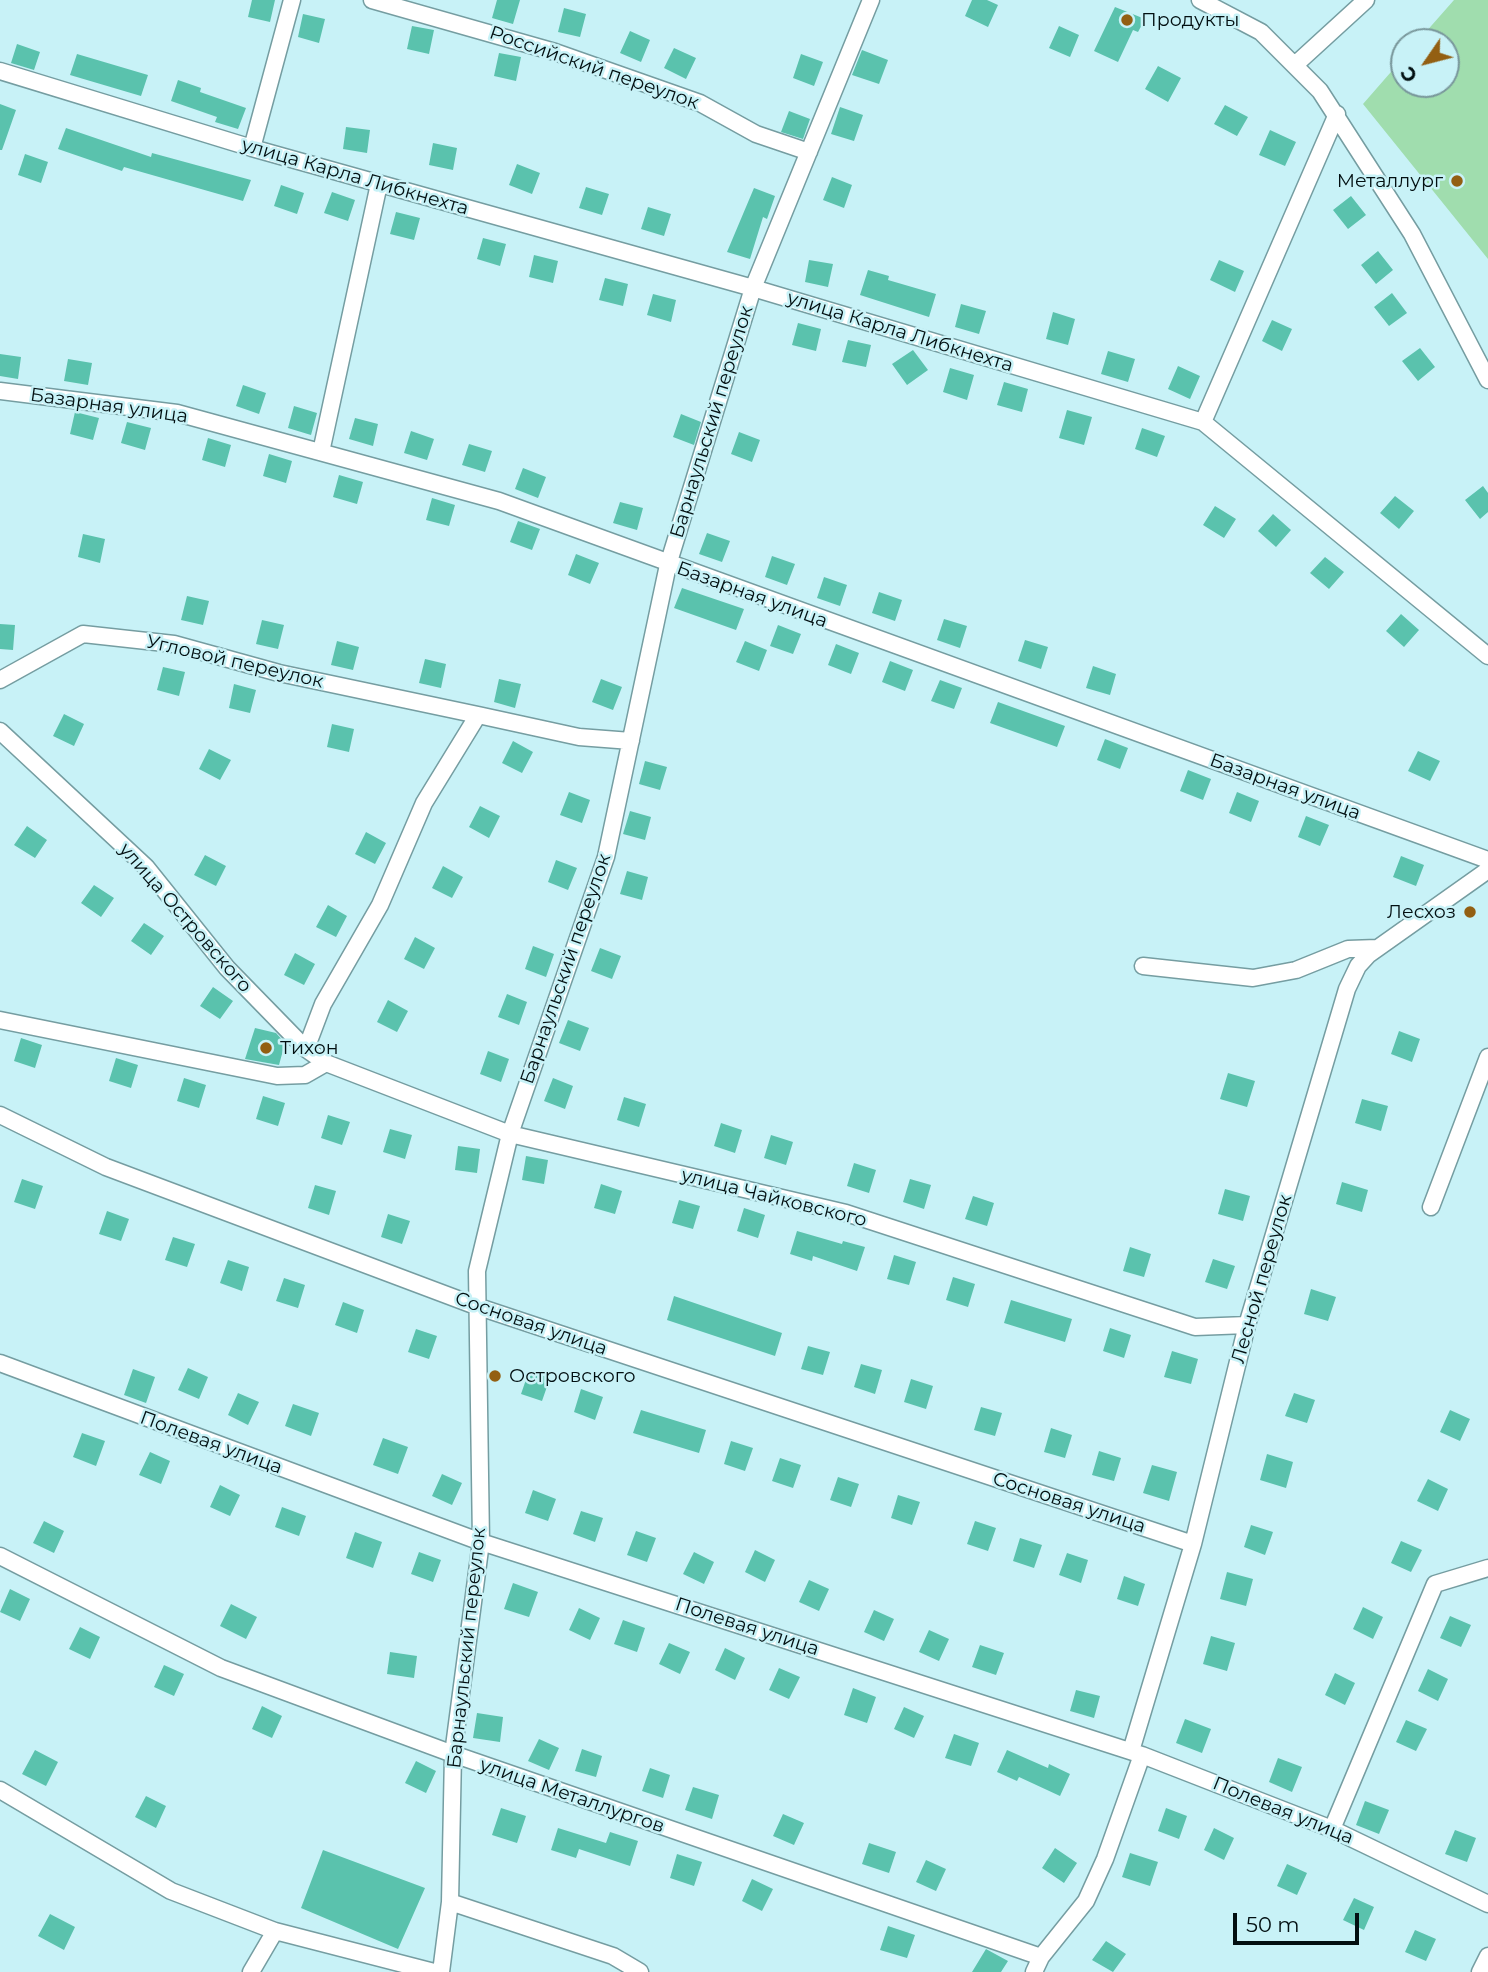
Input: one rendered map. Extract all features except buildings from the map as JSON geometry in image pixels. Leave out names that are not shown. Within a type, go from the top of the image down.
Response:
[{"type":"street","points":[[252,148],[292,0]]},
{"type":"street","name":"Российский переулок","points":[[372,0],[555,52],[700,103],[756,134],[810,152]]},
{"type":"street","name":"Барнаульский переулок","points":[[441,1972],[450,1902],[453,1754],[481,1542],[477,1271],[510,1134],[606,858],[668,565],[753,288],[871,0]]},
{"type":"street","points":[[1200,0],[1261,32],[1296,64],[1337,114],[1412,234],[1488,380]]},
{"type":"street","points":[[1296,64],[1366,0]]},
{"type":"street","name":"улица Карла Либкнехта","points":[[0,71],[252,148],[753,288],[1203,422],[1488,656]]},
{"type":"street","points":[[1203,422],[1337,114]]},
{"type":"street","points":[[321,452],[379,184]]},
{"type":"street","name":"Базарная улица","points":[[0,391],[177,413],[499,501],[668,565],[1488,860]]},
{"type":"street","name":"Угловой переулок","points":[[0,680],[83,634],[174,644],[279,673],[579,737],[631,741]]},
{"type":"street","points":[[306,1049],[323,1004],[380,905],[424,803],[478,715]]},
{"type":"street","name":"улица Островского","points":[[0,731],[146,867],[227,968],[306,1049]]},
{"type":"street","name":"Лесной переулок","points":[[1038,1965],[1086,1901],[1105,1859],[1137,1753],[1193,1544],[1247,1325],[1347,989],[1358,966],[1377,948],[1488,870]]},
{"type":"street","points":[[1143,966],[1252,978],[1296,970],[1348,949],[1377,948]]},
{"type":"street","points":[[0,1020],[277,1076],[305,1075],[326,1063]]},
{"type":"street","name":"улица Чайковского","points":[[306,1049],[326,1063],[510,1134],[846,1213],[1195,1327],[1247,1325]]},
{"type":"street","points":[[1431,1208],[1488,1057]]},
{"type":"street","name":"Сосновая улица","points":[[0,1115],[106,1167],[476,1306],[1193,1544]]},
{"type":"street","name":"Полевая улица","points":[[0,1363],[481,1542],[1137,1753],[1332,1829],[1488,1903]]},
{"type":"street","name":"улица Металлургов","points":[[0,1556],[221,1668],[1038,1965]]},
{"type":"street","points":[[1332,1829],[1435,1584],[1488,1568]]},
{"type":"street","points":[[0,1790],[171,1891],[275,1931],[435,1972]]},
{"type":"street","points":[[450,1902],[613,1956],[640,1972]]},
{"type":"street","points":[[251,1972],[275,1931]]},
{"type":"street","points":[[1480,1972],[1488,1956]]},
{"type":"green space","name":"Металлург","points":[[1454,0],[1488,0],[1488,259],[1363,104],[1390,73],[1390,98],[1460,98],[1460,28],[1429,28]]},
{"type":"place","name":"Продукты","points":[[1127,20]]},
{"type":"place","name":"Металлург","points":[[1457,181]]},
{"type":"place","name":"Лесхоз","points":[[1470,912]]},
{"type":"place","name":"Тихон","points":[[266,1048]]},
{"type":"place","name":"Островского","points":[[495,1376]]}]
